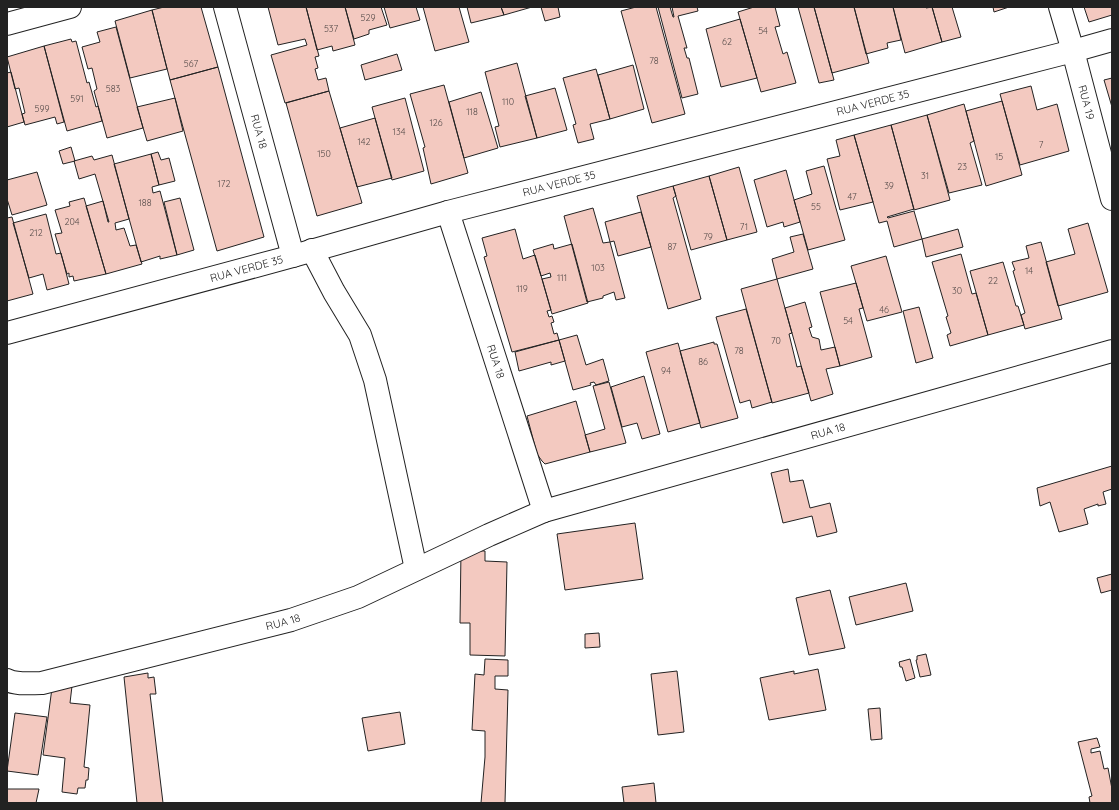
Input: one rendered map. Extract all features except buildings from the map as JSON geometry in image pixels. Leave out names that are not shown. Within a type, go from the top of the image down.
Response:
[{"type":"street","points":[[7,24],[70,7]]},
{"type":"street","name":"RUA 18","points":[[225,7],[302,253],[334,292],[360,335],[375,380],[416,569]]},
{"type":"street","name":"RUA 19","points":[[1060,7],[1074,51],[1112,199]]},
{"type":"street","name":"RUA VERDE 35","points":[[7,333],[448,212],[1112,40]]},
{"type":"street","name":"RUA 18","points":[[448,212],[544,511]]},
{"type":"street","name":"RUA 18","points":[[7,680],[26,683],[42,683],[291,620],[358,597],[489,535],[544,511],[1112,351]]}]
